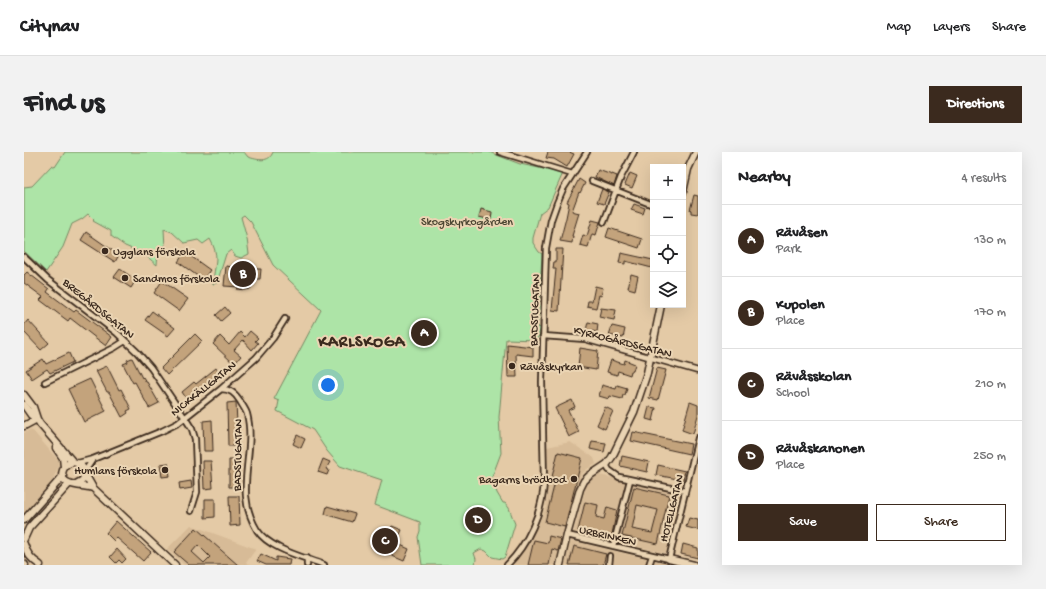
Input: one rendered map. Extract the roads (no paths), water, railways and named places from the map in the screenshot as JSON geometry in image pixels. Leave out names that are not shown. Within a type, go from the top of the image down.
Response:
[{"type":"street","points":[[500,152],[572,174]]},
{"type":"street","name":"BADSTUGATAN","points":[[507,565],[532,529],[538,515],[543,495],[542,382],[546,248],[548,235],[557,203],[563,189],[587,152]]},
{"type":"street","points":[[604,222],[624,172],[634,152]]},
{"type":"street","points":[[686,178],[688,169],[696,152]]},
{"type":"street","points":[[592,181],[650,204]]},
{"type":"street","name":"BREGÅRDSGATAN","points":[[24,257],[48,280],[125,341],[151,368],[185,418],[192,429],[195,439],[197,492],[191,511]]},
{"type":"street","points":[[560,565],[580,489],[584,481],[589,476],[606,465],[618,448],[634,412],[651,358],[660,308]]},
{"type":"street","name":"NICKKÄLLGATAN","points":[[76,463],[93,459],[162,431],[185,418],[244,370],[265,348],[285,319]]},
{"type":"street","name":"KYRKOGÅRDSGATAN","points":[[543,336],[585,340],[698,371]]},
{"type":"street","points":[[45,382],[114,348],[125,341]]},
{"type":"street","name":"BADSTUGATAN","points":[[221,389],[227,389],[233,392],[247,413],[249,441],[246,497],[252,520],[258,532],[269,542],[280,548],[324,565]]},
{"type":"street","points":[[24,395],[33,407],[44,434],[63,458],[63,476],[68,484]]},
{"type":"street","points":[[24,405],[31,415],[76,463],[82,466],[94,488],[175,565]]},
{"type":"street","points":[[24,426],[38,421]]},
{"type":"street","name":"HOTELLGATAN","points":[[669,559],[698,438]]},
{"type":"street","points":[[76,484],[83,480],[85,473],[93,459]]},
{"type":"street","points":[[64,467],[70,463],[76,463]]},
{"type":"street","points":[[606,465],[615,475],[630,480],[685,491]]},
{"type":"street","points":[[24,520],[63,476]]},
{"type":"street","points":[[613,546],[630,480]]},
{"type":"street","points":[[24,539],[29,528],[68,484],[76,484],[94,488]]},
{"type":"street","name":"URBRINKEN","points":[[567,536],[669,559]]},
{"type":"street","points":[[24,544],[26,552],[40,565]]},
{"type":"street","points":[[609,565],[610,556]]},
{"type":"street","points":[[649,565],[652,556]]},
{"type":"street","points":[[306,565],[307,558]]},
{"type":"street","points":[[669,559],[694,565]]},
{"type":"place","name":"Ugglans förskola","points":[[105,251]]},
{"type":"place","name":"Kupolen","points":[[243,274]]},
{"type":"place","name":"Sandmos förskola","points":[[125,278]]},
{"type":"place","name":"Rävåsen","points":[[424,333]]},
{"type":"place","name":"Rävåskyrkan","points":[[512,366]]},
{"type":"place","name":"Humlans förskola","points":[[165,470]]},
{"type":"place","name":"Bagarns brödbod","points":[[574,479]]},
{"type":"place","name":"Rävåskanonen","points":[[478,520]]},
{"type":"place","name":"Rävåsskolan","points":[[385,541]]},
{"type":"district","name":"KARLSKOGA","points":[[362,340]]},
{"type":"park label","name":"Skogskyrkogården","points":[[467,221]]}]
